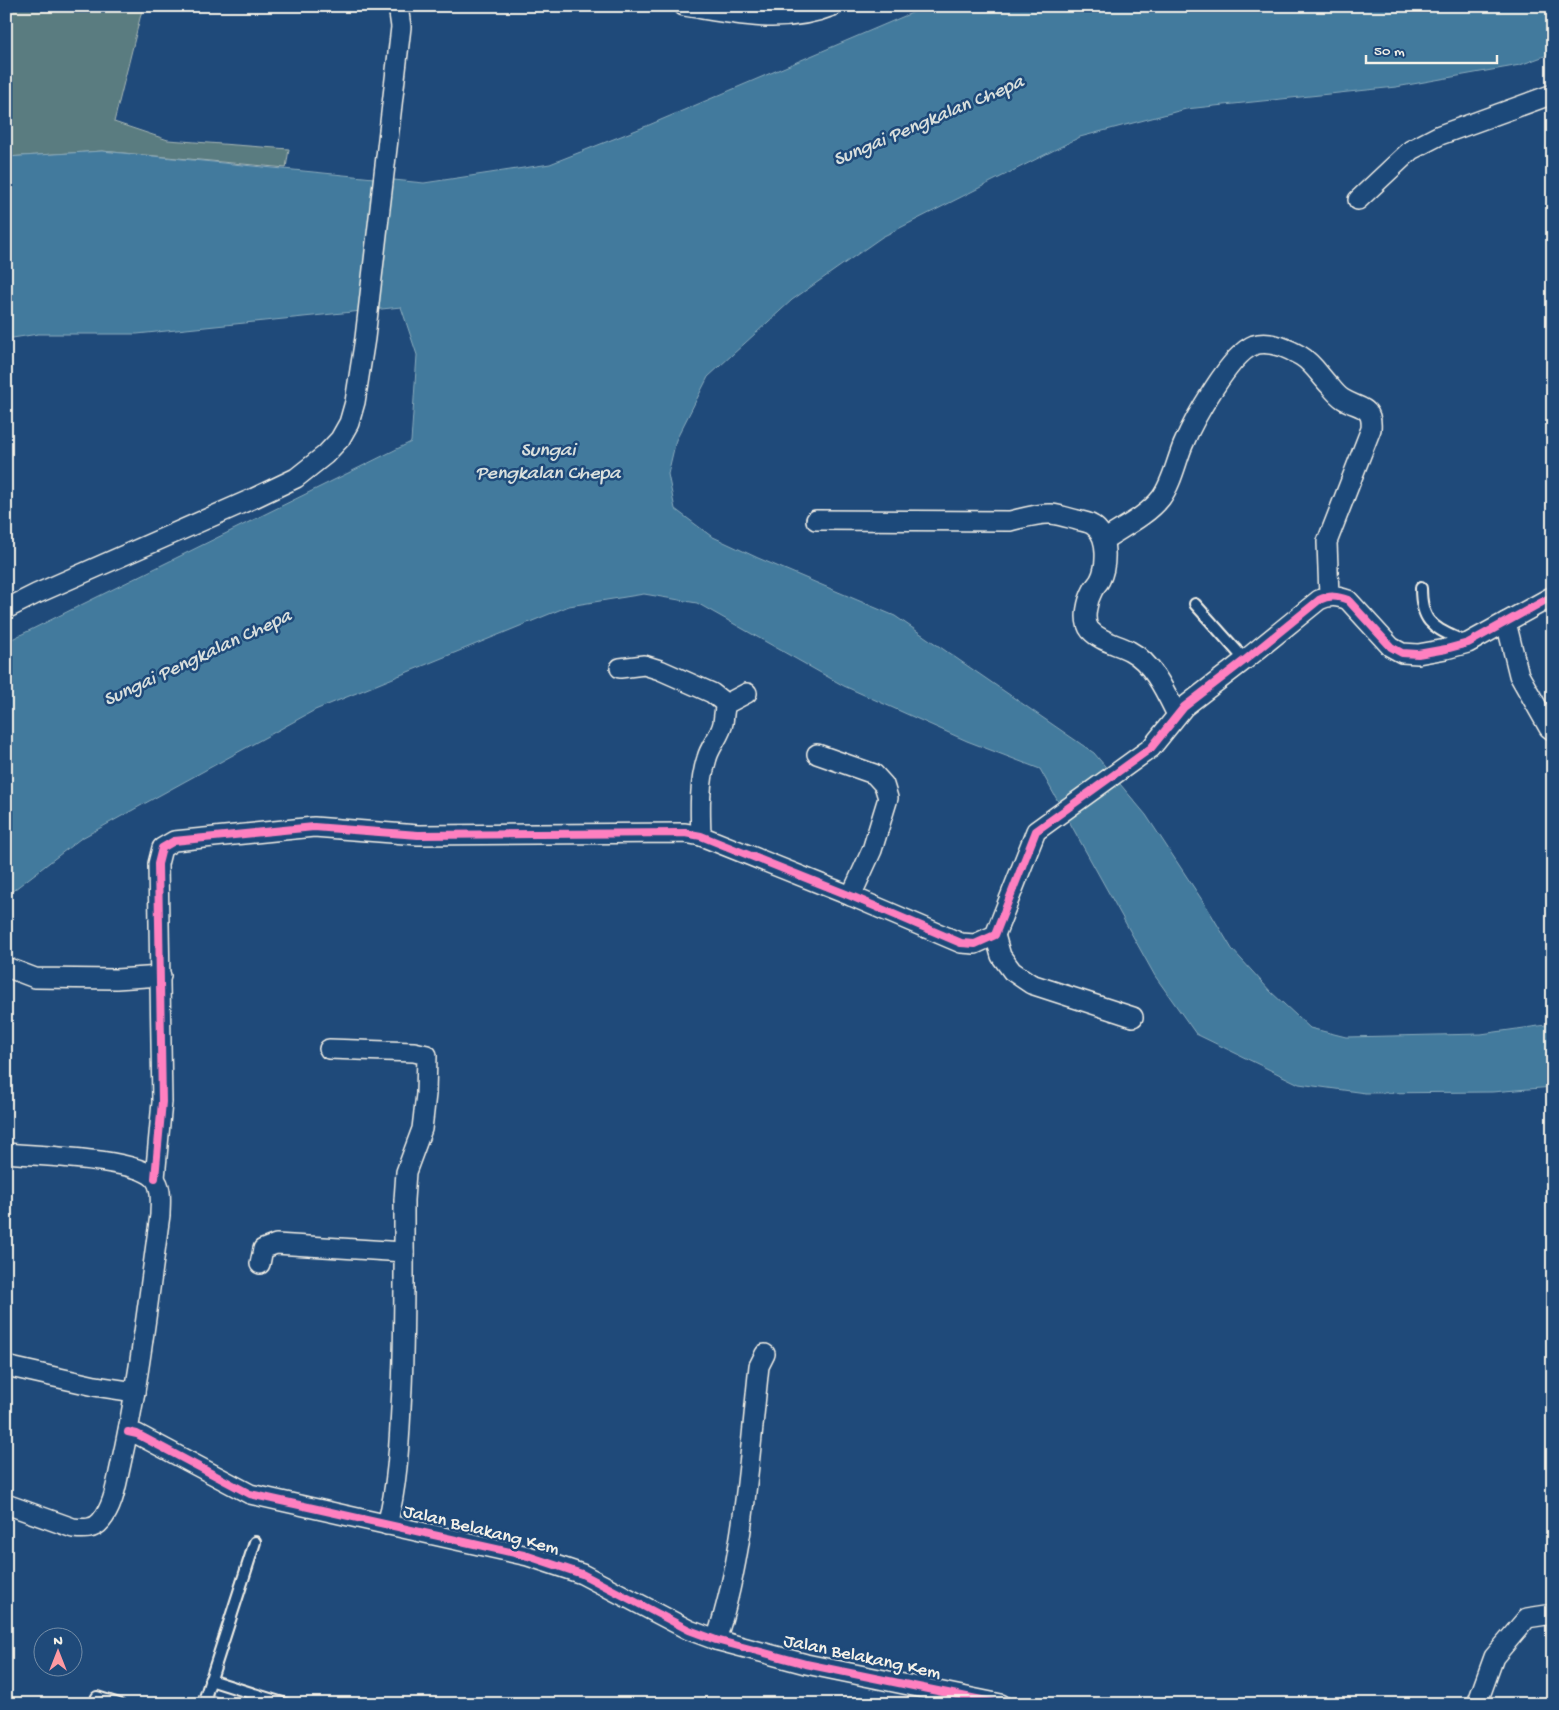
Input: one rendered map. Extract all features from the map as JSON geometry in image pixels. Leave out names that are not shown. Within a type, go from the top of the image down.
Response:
[{"type":"street","points":[[6,609],[296,478],[326,455],[340,440],[349,423],[355,402],[365,338],[391,128],[401,27],[398,6]]},
{"type":"street","points":[[684,6],[761,18],[799,15],[833,6]]},
{"type":"street","points":[[1358,200],[1411,150],[1440,135],[1553,94]]},
{"type":"street","points":[[1104,540],[1153,507],[1162,496],[1184,444],[1216,383],[1244,351],[1254,345],[1264,343],[1275,345],[1302,356],[1312,364],[1328,385],[1343,399],[1368,412],[1372,420],[1371,429],[1327,542],[1329,596]]},
{"type":"street","points":[[816,520],[1010,521],[1052,514],[1090,523],[1097,528],[1104,540],[1106,556],[1101,579],[1089,600],[1086,619],[1090,629],[1110,644],[1130,651],[1141,660],[1154,675],[1178,715]]},
{"type":"street","points":[[1133,1018],[1031,984],[1012,972],[1001,956],[995,935],[1036,831],[1151,748],[1184,707],[1319,600],[1329,596],[1348,600],[1391,647],[1402,653],[1418,654],[1468,643],[1553,596]]},
{"type":"street","points":[[1506,622],[1519,675],[1548,728],[1553,731]]},
{"type":"street","points":[[620,668],[644,665],[660,670],[712,693],[726,704]]},
{"type":"street","points":[[701,836],[700,805],[702,777],[707,758],[723,724],[723,712],[726,704],[747,693]]},
{"type":"street","points":[[817,754],[874,774],[884,785],[888,798],[872,850],[851,896]]},
{"type":"street","points":[[6,1504],[73,1528],[83,1529],[92,1528],[100,1524],[112,1502],[135,1392],[160,1216],[160,1191],[155,1178],[162,1102],[158,864],[162,848],[174,841],[314,827],[418,835],[685,833],[701,836],[851,896],[961,943],[975,944],[995,935]]},
{"type":"street","points":[[6,967],[35,978],[116,979],[161,976]]},
{"type":"street","points":[[329,1049],[414,1052],[427,1055],[426,1094],[422,1129],[406,1172],[404,1365],[400,1444],[388,1525]]},
{"type":"street","points":[[6,1154],[121,1164],[141,1170],[155,1178]]},
{"type":"street","points":[[260,1264],[264,1249],[276,1244],[404,1252]]},
{"type":"street","points":[[716,1640],[733,1578],[741,1534],[759,1366],[765,1354]]},
{"type":"street","points":[[6,1366],[95,1386],[135,1392]]},
{"type":"street","name":"Jalan Belakang Kem","points":[[128,1432],[137,1434],[250,1494],[528,1556],[582,1574],[689,1630],[716,1640],[806,1664],[1001,1704]]},
{"type":"street","points":[[1477,1704],[1494,1658],[1527,1618],[1553,1614]]},
{"type":"lane","points":[[1421,588],[1421,599],[1425,615],[1436,628],[1468,643]]},
{"type":"lane","points":[[1195,604],[1245,660]]},
{"type":"lane","points":[[218,1704],[203,1702],[254,1542]]},
{"type":"lane","points":[[210,1680],[286,1704]]},
{"type":"lane","points":[[96,1700],[119,1704]]},
{"type":"green space","points":[[6,6],[143,6],[114,122],[168,140],[289,149],[286,168],[102,151],[6,157]]},
{"type":"water","name":"Sungai Pengkalan Chepa","points":[[928,6],[1553,6],[1553,53],[1520,65],[1396,87],[1186,109],[1080,137],[882,237],[792,300],[708,377],[676,440],[668,474],[675,509],[711,536],[895,616],[1094,753],[1146,815],[1232,949],[1271,992],[1310,1028],[1346,1037],[1481,1034],[1553,1024],[1553,1087],[1492,1092],[1365,1093],[1299,1084],[1196,1034],[1155,976],[1040,769],[967,741],[844,686],[697,603],[644,594],[569,606],[315,710],[80,839],[6,896],[6,642],[411,442],[417,355],[401,307],[137,334],[38,334],[6,339],[6,157],[102,151],[424,183],[550,164],[649,125]]},
{"type":"cycle path","points":[[155,1178],[162,1102],[158,864],[162,848],[174,841],[314,827],[418,835],[685,833],[701,836],[851,896],[961,943],[975,944],[995,935],[1036,831],[1151,748],[1184,707],[1319,600],[1327,597],[1348,600],[1391,647],[1402,653],[1418,654],[1468,643],[1553,596]]},
{"type":"cycle path","points":[[128,1432],[137,1434],[250,1494],[528,1556],[582,1574],[689,1630],[716,1640],[806,1664],[1001,1704]]}]
